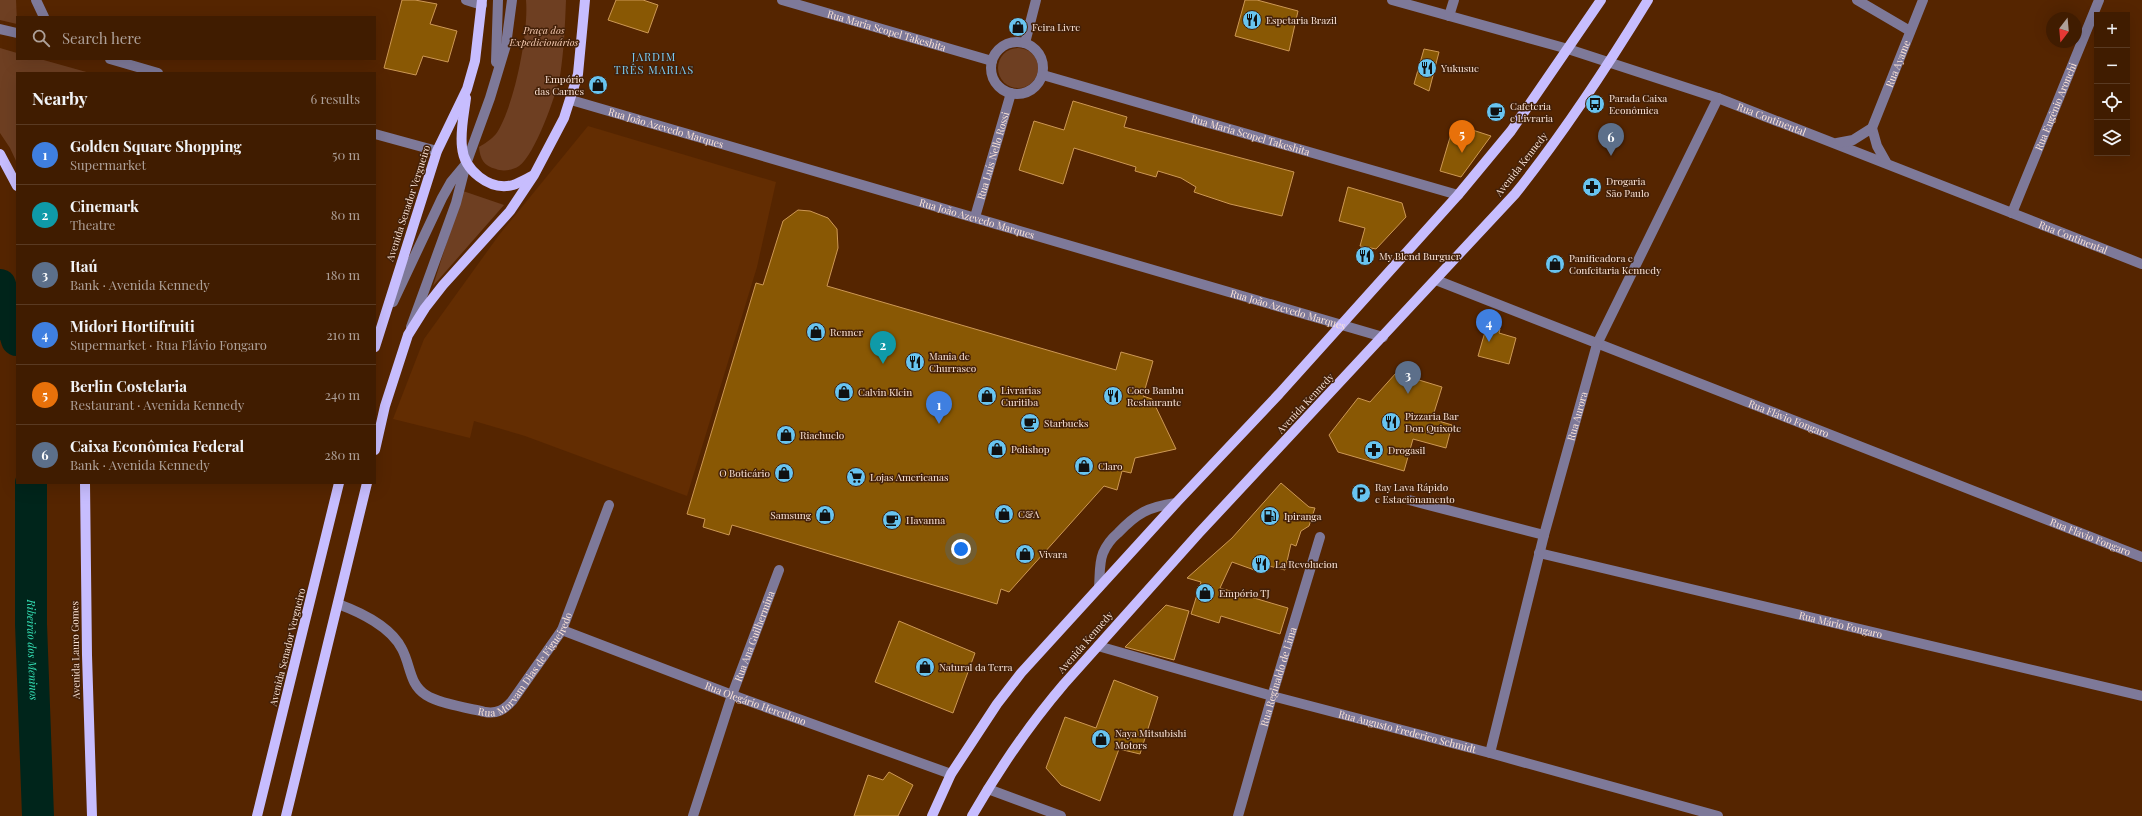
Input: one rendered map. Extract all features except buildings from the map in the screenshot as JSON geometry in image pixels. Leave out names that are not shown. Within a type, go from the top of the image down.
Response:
[{"type":"main road","points":[[408,335],[425,308],[443,285],[510,210],[534,175],[561,125],[571,100],[581,57],[585,0]]},
{"type":"main road","points":[[932,816],[951,774],[997,704],[1021,673],[1176,502],[1280,394],[1458,194],[1511,131],[1601,0]]},
{"type":"main road","name":"Avenida Kennedy","points":[[972,816],[988,789],[1043,709],[1199,532],[1436,280],[1533,171],[1610,63],[1648,0]]},
{"type":"main road","name":"Avenida Senador Vergueiro","points":[[376,344],[437,151],[467,89],[475,60],[482,2]]},
{"type":"main road","points":[[467,89],[461,142],[466,163],[482,180],[504,186],[512,185],[534,175]]},
{"type":"main road","points":[[0,154],[16,184]]},
{"type":"main road","name":"Avenida Senador Vergueiro","points":[[376,446],[385,406],[408,335]]},
{"type":"main road","name":"Avenida Lauro Gomes","points":[[85,484],[87,655],[92,816]]},
{"type":"main road","name":"Avenida Senador Vergueiro","points":[[257,816],[339,484]]},
{"type":"main road","points":[[286,816],[367,484]]},
{"type":"street","points":[[36,0],[44,16]]},
{"type":"street","points":[[466,0],[482,2]]},
{"type":"street","name":"Avenida Senador Vergueiro","points":[[493,86],[497,54],[498,0]]},
{"type":"street","name":"Avenida Senador Vergueiro","points":[[408,335],[456,203],[466,163],[506,46],[512,0]]},
{"type":"street","name":"Rua Maria Scopel Takeshita","points":[[782,0],[992,61]]},
{"type":"street","points":[[1025,43],[1036,0]]},
{"type":"street","name":"Rua Continental","points":[[1392,0],[1568,49],[1718,98],[1886,162],[2142,264]]},
{"type":"street","points":[[1449,16],[1454,0]]},
{"type":"street","points":[[1857,0],[1910,32]]},
{"type":"street","name":"Rua Ayame","points":[[1872,128],[1923,0]]},
{"type":"street","name":"Rua Eugênio Aronchi","points":[[2012,213],[2099,0]]},
{"type":"street","points":[[0,28],[16,33]]},
{"type":"street","points":[[1016,42],[1025,43],[1032,47],[1040,56],[1044,67],[1043,76],[1034,89],[1019,94],[1011,93],[997,84],[993,77],[992,61],[1001,48],[1016,42]]},
{"type":"street","points":[[113,60],[155,72]]},
{"type":"street","name":"Rua Maria Scopel Takeshita","points":[[1043,76],[1458,194]]},
{"type":"street","name":"Rua Luís Nello Rossi","points":[[975,217],[1011,93]]},
{"type":"street","name":"Rua Aurora","points":[[1490,753],[1539,554],[1597,344],[1718,98]]},
{"type":"street","name":"Rua João Azevedo Marques","points":[[571,100],[1383,337]]},
{"type":"street","points":[[1837,144],[1853,140],[1872,128],[1877,146],[1886,162]]},
{"type":"street","points":[[376,134],[437,151]]},
{"type":"street","name":"Avenida Senador Vergueiro","points":[[382,323],[442,198],[451,182],[466,163]]},
{"type":"street","name":"Rua Flávio Fongaro","points":[[1436,280],[2142,557]]},
{"type":"street","points":[[1409,500],[1544,535]]},
{"type":"street","points":[[1099,586],[1104,551],[1114,537],[1138,513],[1176,502]]},
{"type":"street","name":"Rua Morvam Dias de Figueiredo","points":[[338,604],[356,612],[390,634],[403,651],[414,684],[426,695],[485,712],[494,713],[507,706],[562,630],[609,505]]},
{"type":"street","name":"Rua Reginaldo de Lima","points":[[1238,816],[1272,696],[1320,537]]},
{"type":"street","name":"Rua Mário Fongaro","points":[[1539,554],[2142,696]]},
{"type":"street","name":"Rua Ana Guilhermina","points":[[693,816],[732,695],[779,570]]},
{"type":"street","name":"Rua Olegário Herculano","points":[[562,630],[732,695],[951,774]]},
{"type":"street","name":"Rua Augusto Frederico Schmidt","points":[[1098,646],[1272,696],[1490,753],[1718,816]]},
{"type":"street","points":[[988,789],[1061,816]]},
{"type":"shaded area","points":[[588,126],[776,182],[757,267],[687,496],[525,436],[474,421],[470,438],[393,419],[424,339],[499,235]]},
{"type":"green space","points":[[0,0],[16,0],[16,24],[0,20]]},
{"type":"green space","name":"Praça dos Expedicionários","points":[[526,0],[566,0],[560,76],[544,124],[532,150],[519,166],[511,169],[499,170],[488,166],[483,161],[480,155],[479,147],[496,134],[509,107],[523,50]]},
{"type":"green space","points":[[0,48],[16,53],[16,60],[44,60],[86,72],[16,72],[16,161],[10,148],[0,133]]},
{"type":"green space","points":[[1014,48],[1022,48],[1029,51],[1035,57],[1038,68],[1035,79],[1029,85],[1022,88],[1014,88],[1007,85],[1001,79],[998,72],[998,64],[1001,57],[1007,51]]},
{"type":"green space","points":[[463,191],[504,205],[433,286]]},
{"type":"waterway","name":"Ribeirão dos Meninos","points":[[0,285],[16,337]]},
{"type":"waterway","name":"Ribeirão dos Meninos","points":[[31,484],[31,624],[38,816]]},
{"type":"place","name":"Espetaria Brazil","points":[[1252,20]]},
{"type":"place","name":"Feira Livre","points":[[1018,27]]},
{"type":"place","name":"Yukusue","points":[[1427,68]]},
{"type":"place","name":"Empório das Carnes","points":[[598,85]]},
{"type":"place","name":"Parada Caixa Econômica","points":[[1595,104]]},
{"type":"place","name":"Cafeteria e Livraria","points":[[1496,112]]},
{"type":"place","name":"Berlin Costelaria","points":[[1462,153]]},
{"type":"place","name":"Caixa Econômica Federal","points":[[1611,156]]},
{"type":"place","name":"Drogaria São Paulo","points":[[1592,187]]},
{"type":"place","name":"My Blend Burguer","points":[[1365,256]]},
{"type":"place","name":"Panificadora e Confeitaria Kennedy","points":[[1555,264]]},
{"type":"place","name":"Renner","points":[[816,332]]},
{"type":"place","name":"Midori Hortifruiti","points":[[1489,342]]},
{"type":"place","name":"Mania de Churrasco","points":[[915,362]]},
{"type":"place","name":"Cinemark","points":[[883,364]]},
{"type":"place","name":"Calvin Klein","points":[[844,392]]},
{"type":"place","name":"Itaú","points":[[1408,394]]},
{"type":"place","name":"Livrarias Curitiba","points":[[987,396]]},
{"type":"place","name":"Coco Bambu Restaurante","points":[[1113,396]]},
{"type":"place","name":"Pizzaria Bar Don Quixote","points":[[1391,422]]},
{"type":"place","name":"Starbucks","points":[[1030,423]]},
{"type":"place","name":"Golden Square Shopping","points":[[939,424]]},
{"type":"place","name":"Riachuelo","points":[[786,435]]},
{"type":"place","name":"Polishop","points":[[997,449]]},
{"type":"place","name":"Drogasil","points":[[1374,450]]},
{"type":"place","name":"Claro","points":[[1084,466]]},
{"type":"place","name":"O Boticário","points":[[784,473]]},
{"type":"place","name":"Lojas Americanas","points":[[856,477]]},
{"type":"place","name":"Ray Lava Rápido e Estacionamento","points":[[1361,493]]},
{"type":"place","name":"C&A","points":[[1004,514]]},
{"type":"place","name":"Samsung","points":[[825,515]]},
{"type":"place","name":"Ipiranga","points":[[1270,516]]},
{"type":"place","name":"Havanna","points":[[892,520]]},
{"type":"place","name":"Vivara","points":[[1025,554]]},
{"type":"place","name":"La Revolucion","points":[[1261,564]]},
{"type":"place","name":"Empório TJ","points":[[1205,593]]},
{"type":"place","name":"Natural da Terra","points":[[925,667]]},
{"type":"place","name":"Naya Mitsubishi Motors","points":[[1101,739]]},
{"type":"district","name":"JARDIM TRÊS MARIAS","points":[[654,63]]}]
